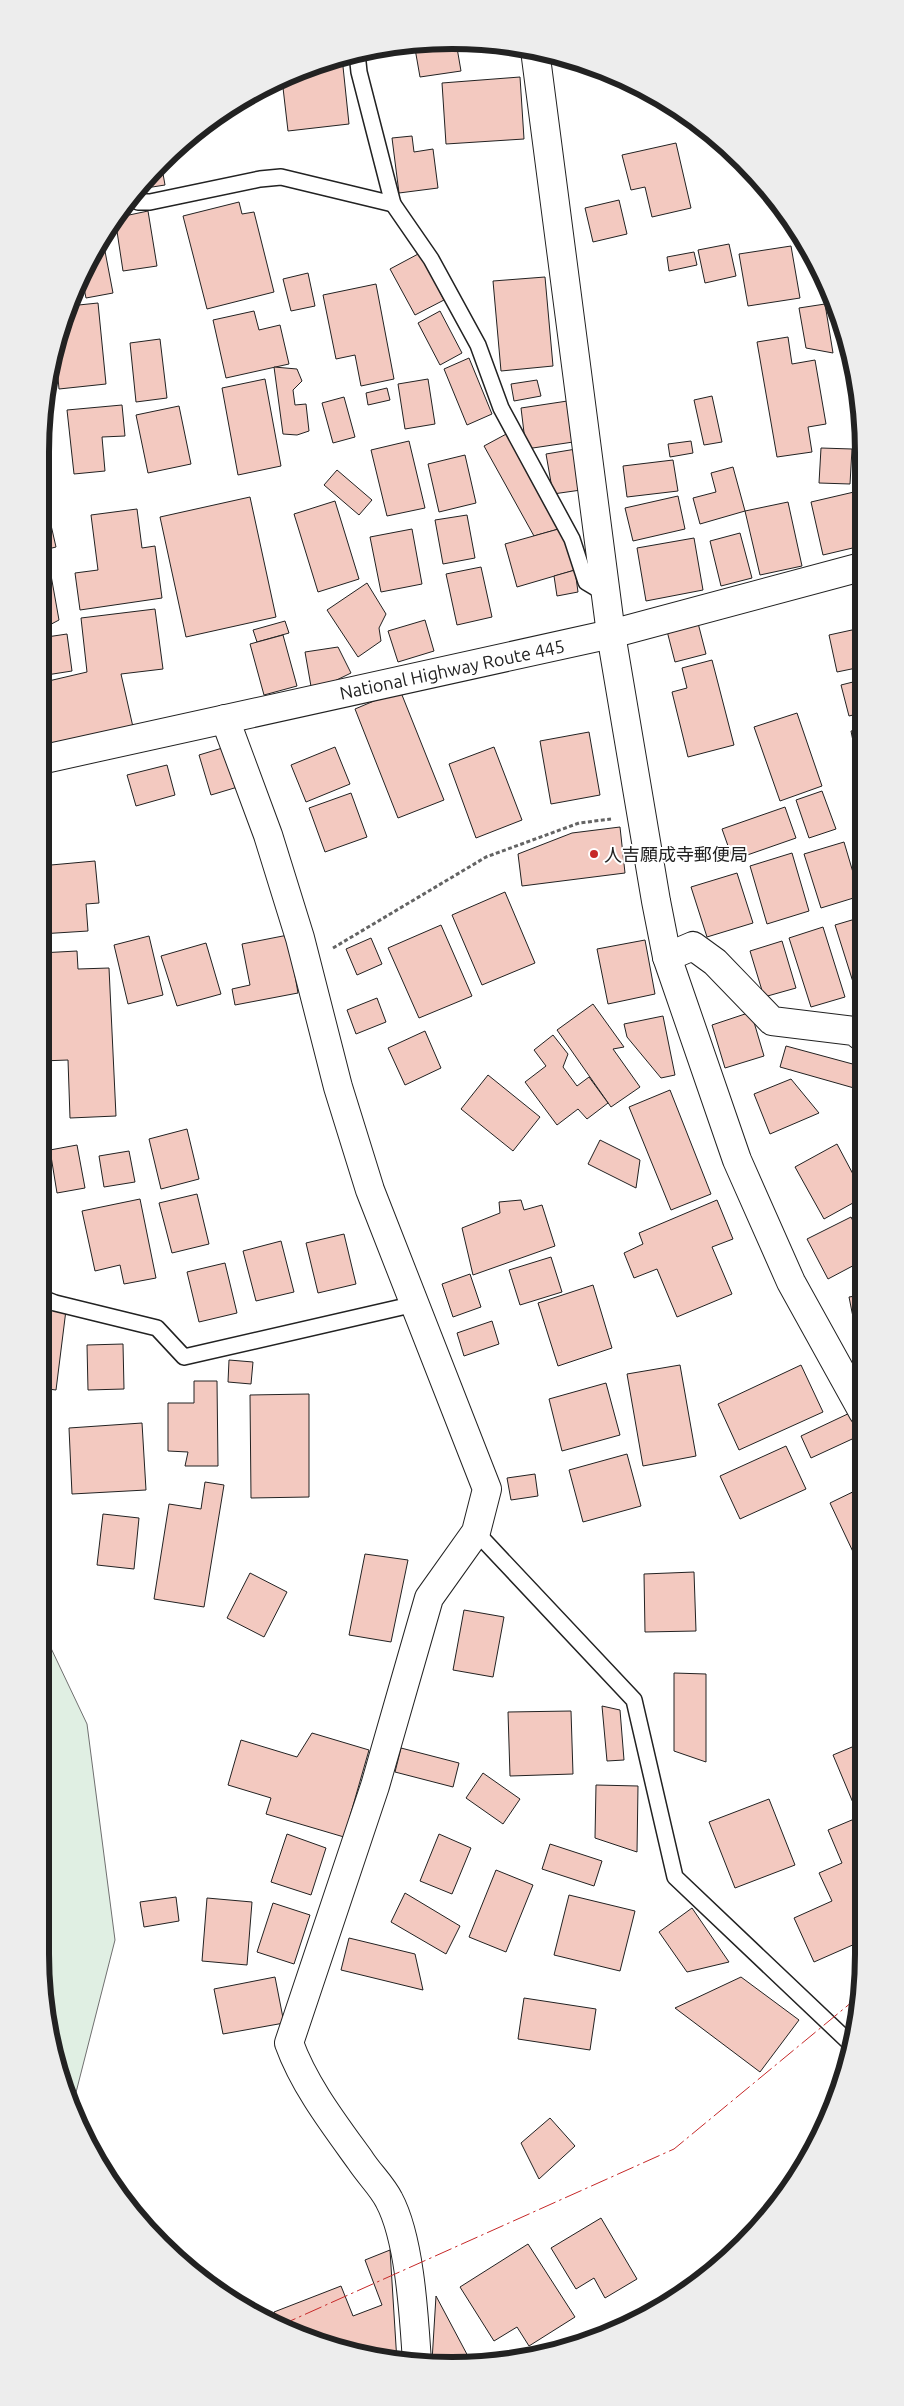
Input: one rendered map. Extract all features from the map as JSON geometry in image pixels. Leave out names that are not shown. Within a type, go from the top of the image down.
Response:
[{"type":"main road","points":[[536,57],[611,634],[667,957],[740,1168],[791,1282],[855,1398]]},
{"type":"main road","name":"National Highway Route 445","points":[[49,758],[611,634],[855,569]]},
{"type":"main road","points":[[225,720],[268,835],[307,964],[338,1086],[367,1181],[487,1489],[476,1532],[429,1598],[375,1786],[289,2043],[298,2067],[358,2159],[389,2200],[400,2229],[414,2314],[417,2355]]},
{"type":"main road","points":[[667,957],[693,946],[715,962],[772,1021],[855,1032]]},
{"type":"lane","points":[[358,60],[359,72],[393,204],[430,259],[478,345],[501,408],[572,539],[586,582],[606,594]]},
{"type":"lane","points":[[137,201],[150,202],[260,179],[281,177],[393,204]]},
{"type":"lane","points":[[49,1301],[157,1328],[184,1357],[415,1304]]},
{"type":"lane","points":[[476,1532],[634,1700],[675,1876],[846,2040]]},
{"type":"path","points":[[307,964],[486,857],[579,823],[641,815]]},
{"type":"green space","points":[[49,1644],[87,1724],[115,1940],[75,2097],[56,2033],[50,1980]]},
{"type":"building","points":[[457,49],[461,71],[420,77],[415,51]]},
{"type":"building","points":[[343,64],[349,124],[288,131],[283,86]]},
{"type":"building","points":[[520,77],[524,139],[446,144],[442,83]]},
{"type":"building","points":[[412,136],[414,152],[433,149],[438,188],[399,193],[392,138]]},
{"type":"building","points":[[676,143],[691,208],[652,217],[645,187],[631,190],[622,155]]},
{"type":"building","points":[[163,172],[165,185],[148,188]]},
{"type":"building","points":[[619,200],[627,234],[593,242],[585,208]]},
{"type":"building","points":[[239,202],[242,214],[254,212],[274,292],[207,309],[183,216]]},
{"type":"building","points":[[148,211],[157,266],[123,271],[117,229],[126,216]]},
{"type":"building","points":[[729,244],[736,276],[705,283],[698,250]]},
{"type":"building","points":[[791,246],[800,298],[748,306],[739,254]]},
{"type":"building","points":[[104,248],[113,293],[86,298],[84,287]]},
{"type":"building","points":[[694,252],[697,265],[669,271],[667,257]]},
{"type":"building","points":[[420,253],[444,300],[415,315],[390,269]]},
{"type":"building","points":[[308,273],[315,306],[291,311],[283,279]]},
{"type":"building","points":[[545,277],[553,366],[501,371],[493,281]]},
{"type":"building","points":[[376,284],[394,379],[361,386],[355,355],[336,359],[323,295]]},
{"type":"building","points":[[98,303],[106,384],[59,389],[57,368],[76,305]]},
{"type":"building","points":[[825,304],[833,353],[806,348],[799,308]]},
{"type":"building","points":[[254,311],[259,330],[280,325],[289,364],[226,378],[213,320]]},
{"type":"building","points":[[440,311],[462,353],[440,365],[418,323]]},
{"type":"building","points":[[788,337],[792,364],[815,360],[826,424],[808,427],[812,452],[777,457],[757,342]]},
{"type":"building","points":[[160,339],[167,398],[136,402],[130,343]]},
{"type":"building","points":[[469,358],[492,414],[467,425],[444,369]]},
{"type":"building","points":[[274,367],[297,369],[302,381],[293,390],[295,405],[306,404],[309,431],[297,435],[283,434]]},
{"type":"building","points":[[265,379],[281,466],[238,475],[222,388]]},
{"type":"building","points":[[428,379],[435,424],[405,429],[398,384]]},
{"type":"building","points":[[537,380],[541,396],[514,401],[511,384]]},
{"type":"building","points":[[387,388],[390,400],[368,405],[366,393]]},
{"type":"building","points":[[712,396],[722,442],[704,445],[694,400]]},
{"type":"building","points":[[344,397],[355,437],[333,443],[322,403]]},
{"type":"building","points":[[574,400],[580,441],[526,449],[521,408]]},
{"type":"building","points":[[122,405],[125,436],[102,437],[105,471],[74,474],[67,410]]},
{"type":"building","points":[[179,406],[191,464],[148,473],[136,415]]},
{"type":"building","points":[[510,432],[562,528],[534,536],[484,446]]},
{"type":"building","points":[[409,441],[425,508],[387,516],[371,450]]},
{"type":"building","points":[[691,441],[693,453],[670,457],[668,444]]},
{"type":"building","points":[[582,448],[588,489],[553,494],[546,454]]},
{"type":"building","points":[[821,448],[852,449],[850,484],[819,483]]},
{"type":"building","points":[[465,455],[476,503],[439,512],[428,464]]},
{"type":"building","points":[[673,460],[678,491],[627,497],[623,466]]},
{"type":"building","points":[[733,467],[745,511],[700,524],[693,498],[716,492],[711,473]]},
{"type":"building","points":[[337,470],[372,500],[359,515],[324,485]]},
{"type":"building","points":[[854,492],[855,547],[823,555],[811,502]]},
{"type":"building","points":[[678,496],[685,529],[633,541],[625,508]]},
{"type":"building","points":[[250,497],[276,617],[186,637],[160,517]]},
{"type":"building","points":[[335,501],[359,579],[318,592],[294,514]]},
{"type":"building","points":[[788,502],[802,566],[760,575],[745,511]]},
{"type":"building","points":[[137,509],[142,548],[155,546],[162,598],[80,610],[75,573],[98,570],[91,515]]},
{"type":"building","points":[[467,515],[475,558],[443,564],[435,520]]},
{"type":"building","points":[[49,516],[56,547],[49,549]]},
{"type":"building","points":[[562,528],[575,570],[517,587],[505,544]]},
{"type":"building","points":[[412,529],[422,584],[381,592],[370,537]]},
{"type":"building","points":[[740,533],[752,578],[721,586],[710,541]]},
{"type":"building","points":[[694,538],[703,590],[646,601],[637,548]]},
{"type":"building","points":[[49,564],[59,620],[49,625]]},
{"type":"building","points":[[481,567],[492,617],[457,625],[446,574]]},
{"type":"building","points":[[575,570],[578,592],[557,596],[554,576]]},
{"type":"building","points":[[367,583],[386,614],[379,628],[381,641],[358,657],[327,610]]},
{"type":"building","points":[[155,609],[163,669],[121,674],[133,727],[49,746],[49,681],[87,672],[81,618]]},
{"type":"building","points":[[425,620],[434,651],[398,662],[388,631]]},
{"type":"building","points":[[285,621],[289,633],[257,642],[253,630]]},
{"type":"building","points":[[698,623],[706,654],[675,662],[667,631]]},
{"type":"building","points":[[855,629],[855,668],[837,672],[829,635]]},
{"type":"building","points":[[67,634],[72,671],[49,675],[49,637]]},
{"type":"building","points":[[283,635],[297,686],[264,695],[250,644]]},
{"type":"building","points":[[338,647],[351,673],[312,692],[305,652]]},
{"type":"building","points":[[712,660],[734,745],[688,757],[672,692],[687,688],[682,668]]},
{"type":"building","points":[[855,682],[855,714],[849,716],[841,685]]},
{"type":"building","points":[[400,690],[444,800],[398,818],[355,709]]},
{"type":"building","points":[[797,713],[822,786],[780,801],[754,727]]},
{"type":"building","points":[[855,730],[855,751],[851,731]]},
{"type":"building","points":[[589,732],[600,795],[551,804],[540,741]]},
{"type":"building","points":[[229,746],[241,786],[211,795],[199,755]]},
{"type":"building","points":[[335,747],[350,784],[306,802],[291,765]]},
{"type":"building","points":[[494,747],[522,820],[476,838],[449,764]]},
{"type":"building","points":[[167,765],[175,795],[136,806],[127,775]]},
{"type":"building","points":[[822,791],[836,829],[809,838],[796,800]]},
{"type":"building","points":[[351,793],[367,837],[325,852],[309,808]]},
{"type":"building","points":[[785,807],[796,838],[733,860],[722,829]]},
{"type":"building","points":[[620,827],[625,873],[522,886],[518,854],[572,833]]},
{"type":"building","points":[[844,842],[855,879],[855,898],[821,908],[804,854]]},
{"type":"building","points":[[792,853],[809,911],[767,924],[750,866]]},
{"type":"building","points":[[95,861],[99,903],[86,904],[88,931],[49,933],[49,865]]},
{"type":"building","points":[[737,873],[753,923],[707,937],[691,887]]},
{"type":"building","points":[[505,892],[535,963],[482,985],[452,915]]},
{"type":"building","points":[[855,919],[855,982],[853,982],[835,925]]},
{"type":"building","points":[[441,925],[472,996],[419,1018],[388,948]]},
{"type":"building","points":[[823,927],[845,997],[811,1007],[789,938]]},
{"type":"building","points":[[288,935],[298,993],[235,1005],[232,989],[250,985],[242,944]]},
{"type":"building","points":[[149,936],[163,995],[128,1004],[114,945]]},
{"type":"building","points":[[371,938],[382,964],[357,975],[346,949]]},
{"type":"building","points":[[645,940],[655,994],[608,1004],[597,949]]},
{"type":"building","points":[[782,941],[796,988],[764,997],[750,951]]},
{"type":"building","points":[[206,943],[221,994],[177,1006],[161,956]]},
{"type":"building","points":[[77,951],[78,969],[109,968],[116,1116],[70,1118],[68,1060],[49,1061],[49,953]]},
{"type":"building","points":[[377,998],[386,1022],[356,1034],[347,1010]]},
{"type":"building","points":[[593,1004],[624,1047],[613,1049],[640,1087],[611,1107],[557,1030]]},
{"type":"building","points":[[751,1012],[764,1056],[725,1068],[712,1025]]},
{"type":"building","points":[[663,1016],[675,1075],[661,1078],[627,1037],[624,1024]]},
{"type":"building","points":[[425,1031],[441,1068],[405,1085],[388,1048]]},
{"type":"building","points":[[553,1035],[568,1054],[563,1067],[577,1086],[589,1077],[608,1103],[587,1119],[578,1109],[557,1125],[525,1082],[546,1066],[534,1050]]},
{"type":"building","points":[[786,1046],[855,1065],[855,1084],[854,1088],[780,1067]]},
{"type":"building","points":[[488,1075],[540,1117],[513,1151],[461,1109]]},
{"type":"building","points":[[791,1079],[819,1113],[770,1134],[754,1094]]},
{"type":"building","points":[[670,1090],[711,1194],[671,1210],[629,1107]]},
{"type":"building","points":[[187,1129],[199,1179],[161,1189],[149,1139]]},
{"type":"building","points":[[600,1140],[640,1160],[636,1188],[588,1164]]},
{"type":"building","points":[[837,1144],[855,1178],[855,1202],[824,1219],[795,1167]]},
{"type":"building","points":[[77,1145],[85,1188],[57,1193],[50,1150]]},
{"type":"building","points":[[129,1151],[135,1182],[104,1187],[99,1156]]},
{"type":"building","points":[[197,1194],[209,1244],[172,1253],[159,1203]]},
{"type":"building","points":[[140,1199],[156,1278],[124,1284],[120,1265],[95,1271],[82,1211]]},
{"type":"building","points":[[521,1200],[524,1210],[542,1205],[555,1246],[473,1275],[462,1228],[500,1213],[499,1202]]},
{"type":"building","points":[[717,1200],[733,1239],[712,1247],[732,1294],[677,1317],[657,1269],[634,1278],[624,1253],[643,1244],[639,1233]]},
{"type":"building","points":[[851,1217],[855,1225],[855,1265],[828,1279],[807,1239]]},
{"type":"building","points":[[344,1234],[356,1284],[318,1293],[306,1243]]},
{"type":"building","points":[[281,1241],[294,1292],[256,1301],[243,1251]]},
{"type":"building","points":[[551,1257],[562,1292],[520,1305],[509,1270]]},
{"type":"building","points":[[225,1263],[237,1313],[199,1322],[187,1272]]},
{"type":"building","points":[[470,1274],[481,1307],[453,1317],[442,1284]]},
{"type":"building","points":[[593,1285],[612,1348],[558,1366],[538,1303]]},
{"type":"building","points":[[855,1296],[855,1322],[854,1322],[849,1297]]},
{"type":"building","points":[[49,1308],[66,1310],[56,1390],[49,1389]]},
{"type":"building","points":[[492,1321],[499,1344],[464,1356],[457,1333]]},
{"type":"building","points":[[123,1344],[124,1389],[88,1390],[87,1345]]},
{"type":"building","points":[[229,1360],[253,1362],[251,1384],[228,1382]]},
{"type":"building","points":[[680,1365],[696,1456],[643,1466],[627,1374]]},
{"type":"building","points":[[801,1365],[823,1412],[739,1450],[718,1404]]},
{"type":"building","points":[[194,1381],[217,1381],[218,1466],[185,1466],[188,1452],[168,1451],[168,1403],[194,1403]]},
{"type":"building","points":[[606,1383],[620,1435],[562,1451],[549,1399]]},
{"type":"building","points":[[309,1394],[309,1497],[251,1498],[250,1395]]},
{"type":"building","points":[[854,1411],[855,1438],[811,1458],[801,1436]]},
{"type":"building","points":[[142,1423],[146,1490],[72,1494],[69,1428]]},
{"type":"building","points":[[786,1446],[806,1489],[740,1519],[720,1476]]},
{"type":"building","points":[[627,1454],[641,1506],[583,1522],[569,1470]]},
{"type":"building","points":[[535,1474],[538,1496],[511,1500],[507,1478]]},
{"type":"building","points":[[205,1482],[224,1485],[204,1607],[154,1599],[169,1504],[201,1509]]},
{"type":"building","points":[[855,1491],[855,1556],[830,1503]]},
{"type":"building","points":[[103,1514],[139,1518],[134,1569],[97,1565]]},
{"type":"building","points":[[365,1554],[408,1560],[391,1642],[349,1635]]},
{"type":"building","points":[[694,1572],[696,1631],[645,1632],[644,1574]]},
{"type":"building","points":[[250,1573],[287,1592],[264,1637],[227,1618]]},
{"type":"building","points":[[464,1610],[504,1617],[493,1677],[453,1670]]},
{"type":"building","points":[[674,1673],[706,1674],[706,1762],[674,1751]]},
{"type":"building","points":[[602,1706],[620,1710],[624,1760],[607,1761]]},
{"type":"building","points":[[571,1711],[573,1774],[510,1776],[508,1712]]},
{"type":"building","points":[[312,1733],[369,1750],[344,1837],[266,1814],[271,1798],[228,1785],[241,1740],[297,1757]]},
{"type":"building","points":[[855,1746],[855,1807],[833,1755]]},
{"type":"building","points":[[401,1748],[459,1763],[453,1787],[395,1772]]},
{"type":"building","points":[[483,1773],[520,1799],[503,1824],[466,1798]]},
{"type":"building","points":[[596,1785],[638,1786],[637,1852],[595,1838]]},
{"type":"building","points":[[769,1799],[795,1865],[735,1888],[709,1822]]},
{"type":"building","points":[[855,1819],[855,1944],[814,1962],[794,1918],[832,1901],[819,1873],[842,1863],[828,1830]]},
{"type":"building","points":[[287,1834],[326,1848],[311,1895],[271,1882]]},
{"type":"building","points":[[439,1834],[471,1848],[452,1894],[420,1881]]},
{"type":"building","points":[[550,1844],[602,1861],[594,1886],[542,1869]]},
{"type":"building","points":[[496,1870],[533,1885],[506,1952],[469,1937]]},
{"type":"building","points":[[405,1893],[460,1926],[446,1954],[391,1922]]},
{"type":"building","points":[[569,1895],[635,1911],[620,1971],[554,1955]]},
{"type":"building","points":[[176,1897],[179,1921],[144,1927],[140,1902]]},
{"type":"building","points":[[207,1898],[252,1902],[247,1965],[202,1961]]},
{"type":"building","points":[[273,1903],[310,1915],[294,1964],[257,1952]]},
{"type":"building","points":[[692,1908],[729,1962],[687,1972],[659,1932]]},
{"type":"building","points":[[349,1938],[415,1954],[423,1990],[341,1970]]},
{"type":"building","points":[[275,1977],[284,2023],[223,2034],[214,1989]]},
{"type":"building","points":[[741,1977],[799,2020],[760,2072],[675,2008]]},
{"type":"building","points":[[524,1998],[596,2009],[590,2050],[518,2039]]},
{"type":"building","points":[[550,2118],[575,2146],[539,2179],[521,2143]]},
{"type":"building","points":[[601,2218],[637,2279],[605,2298],[594,2278],[576,2289],[551,2248]]},
{"type":"building","points":[[528,2244],[575,2317],[529,2346],[517,2327],[494,2341],[460,2287]]},
{"type":"building","points":[[390,2250],[396,2354],[348,2344],[298,2327],[276,2317],[274,2312],[341,2286],[353,2316],[382,2305],[365,2260]]},
{"type":"building","points":[[436,2296],[468,2356],[432,2356]]},
{"type":"power","points":[[288,2322],[674,2149],[852,2002]]},
{"type":"place","name":"人吉願成寺郵便局","points":[[594,854]]}]
